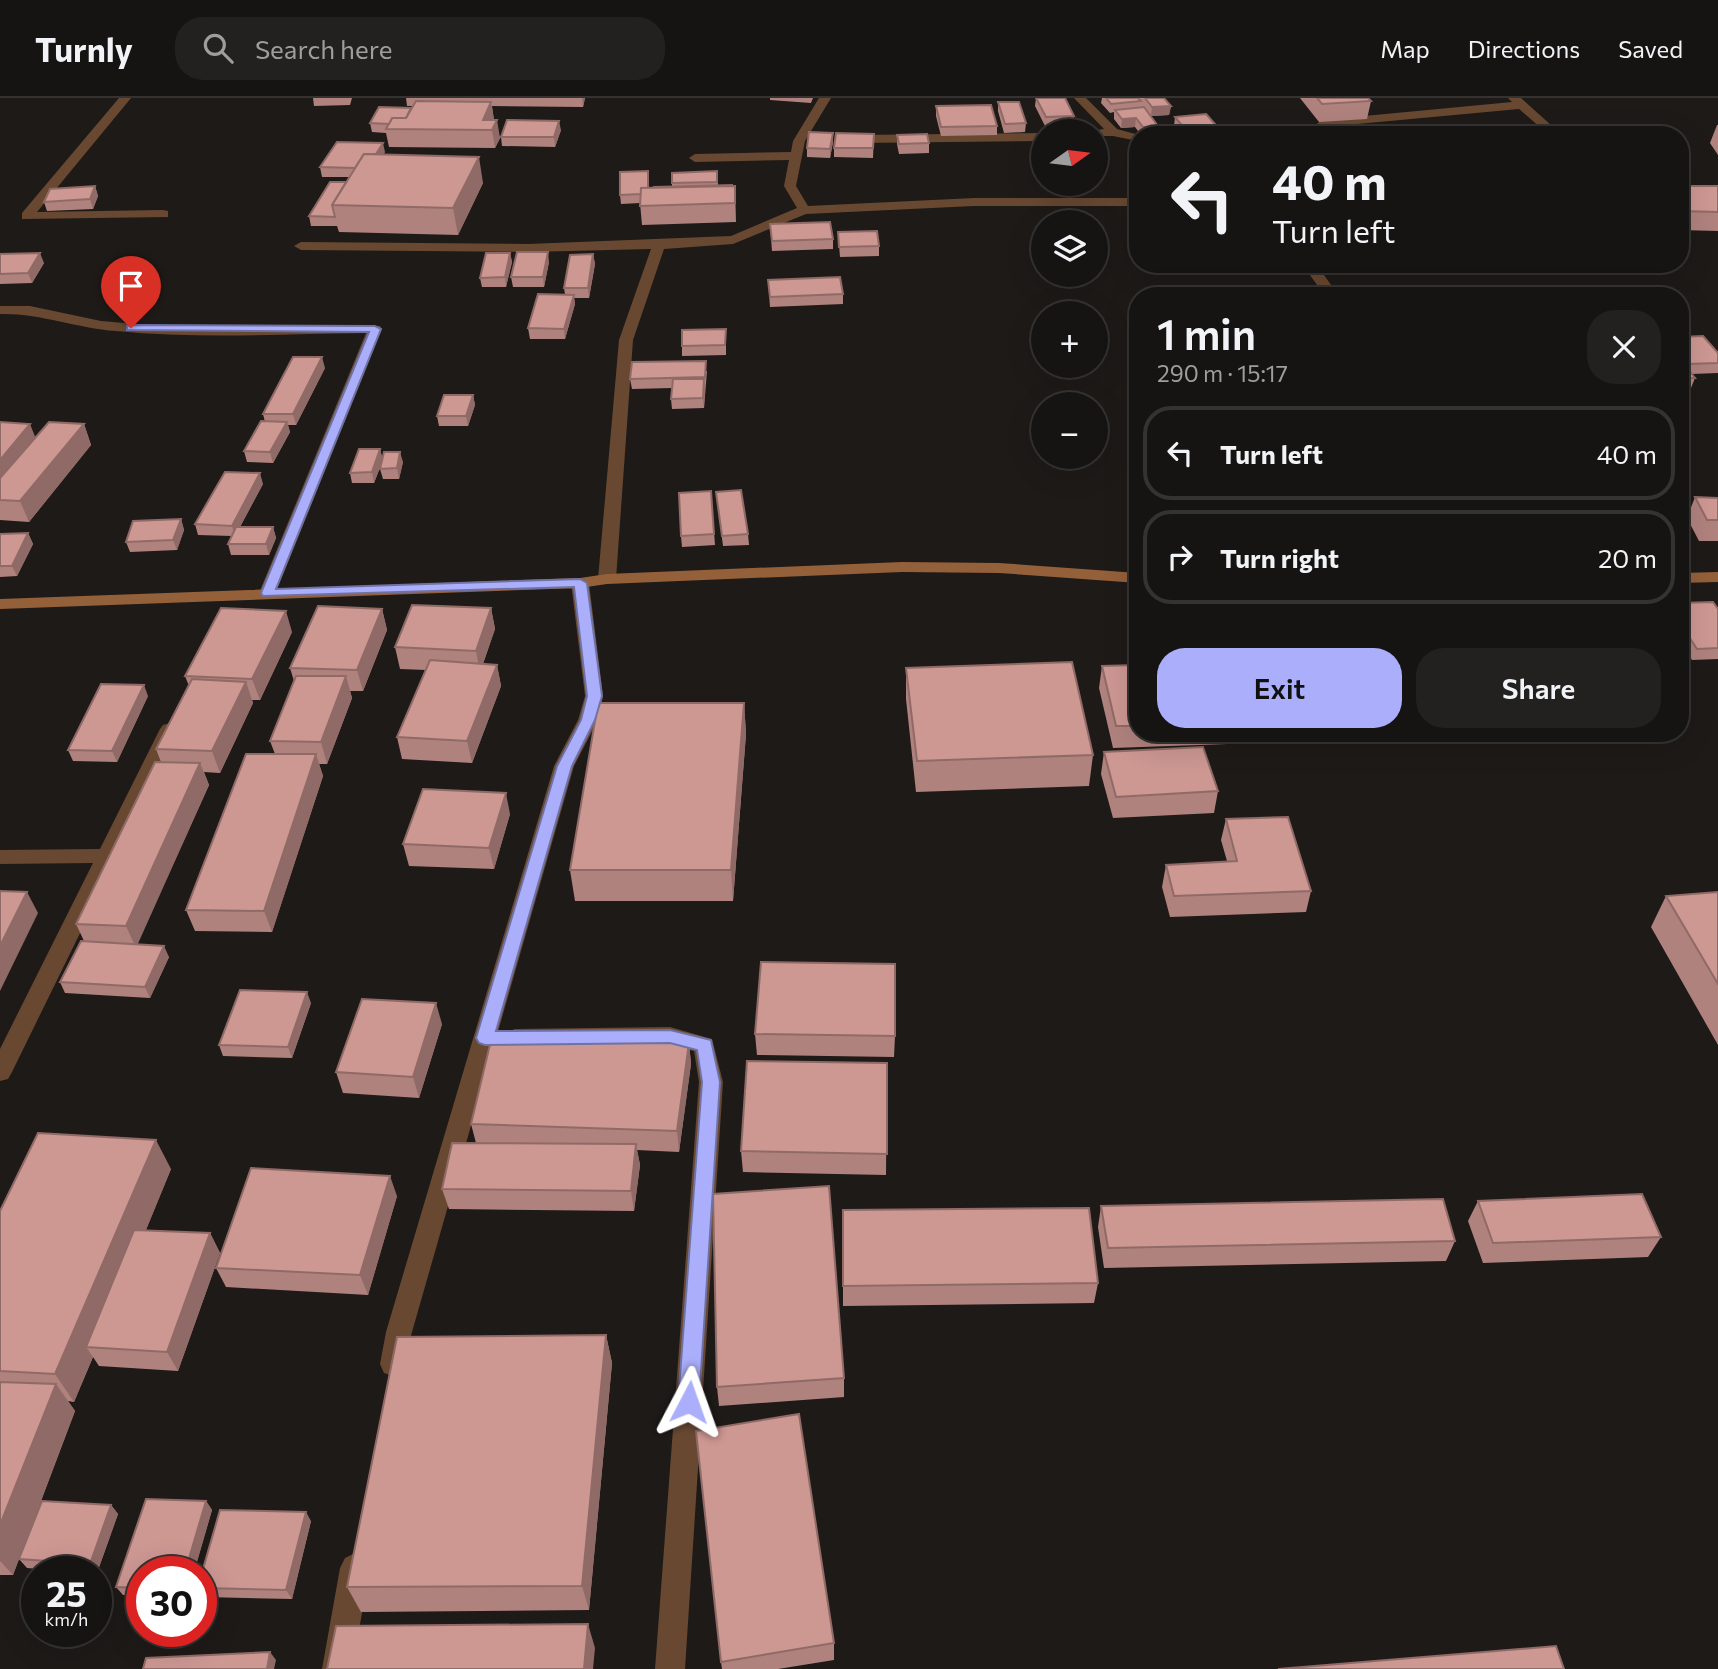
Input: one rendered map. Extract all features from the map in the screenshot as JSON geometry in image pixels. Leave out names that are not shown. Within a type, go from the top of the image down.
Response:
[{"type":"street","points":[[125,98],[27,216],[163,214]]},
{"type":"street","points":[[804,210],[790,186],[799,141],[825,98]]},
{"type":"street","points":[[1080,98],[1113,132]]},
{"type":"street","points":[[1319,126],[1518,102],[1546,126]]},
{"type":"street","points":[[1108,132],[1129,136]]},
{"type":"street","points":[[859,138],[1031,137]]},
{"type":"street","points":[[695,158],[796,156]]},
{"type":"street","points":[[301,246],[528,248],[659,245],[733,240],[804,210],[974,202],[1129,202]]},
{"type":"street","points":[[607,579],[626,340],[659,245]]},
{"type":"street","points":[[0,310],[23,308],[113,327],[150,329],[375,329],[268,593]]},
{"type":"street","points":[[0,604],[580,583],[607,579],[902,567],[999,568],[1129,577]]},
{"type":"street","points":[[1689,578],[1718,577]]},
{"type":"street","points":[[389,1386],[399,1332],[564,766],[588,720],[594,696],[580,583]]},
{"type":"street","points":[[226,619],[238,594]]},
{"type":"street","points":[[0,1073],[8,1037],[105,856],[181,706]]},
{"type":"street","points":[[0,857],[105,856]]},
{"type":"street","points":[[485,1038],[670,1037],[704,1045],[711,1082],[670,1669]]},
{"type":"street","points":[[337,1669],[359,1548]]},
{"type":"building","points":[[1036,98],[1065,98],[1074,116],[1046,117]]},
{"type":"building","points":[[1106,98],[1138,98],[1141,101],[1111,104]]},
{"type":"building","points":[[1145,98],[1164,98],[1171,106],[1152,107]]},
{"type":"building","points":[[1317,98],[1368,98],[1371,101],[1322,104]]},
{"type":"building","points":[[416,101],[491,102],[483,120],[497,120],[492,130],[386,129],[392,118],[406,118]]},
{"type":"building","points":[[998,102],[1019,102],[1026,123],[1005,124]]},
{"type":"building","points":[[991,105],[997,126],[941,127],[936,106]]},
{"type":"building","points":[[379,107],[411,108],[406,118],[392,118],[389,124],[370,123]]},
{"type":"building","points":[[1144,107],[1158,126],[1142,126],[1136,118],[1122,119],[1115,110]]},
{"type":"building","points":[[1206,114],[1217,126],[1182,126],[1175,117]]},
{"type":"building","points":[[507,120],[559,121],[554,137],[501,137]]},
{"type":"building","points":[[809,132],[833,133],[830,149],[807,148]]},
{"type":"building","points":[[836,133],[874,134],[873,148],[834,148]]},
{"type":"building","points":[[927,134],[929,143],[899,144],[897,135]]},
{"type":"building","points":[[337,142],[383,143],[376,154],[364,154],[355,168],[320,167]]},
{"type":"building","points":[[364,154],[479,157],[453,208],[332,205]]},
{"type":"building","points":[[648,171],[648,188],[641,188],[641,194],[620,195],[620,172]]},
{"type":"building","points":[[717,171],[717,182],[672,183],[672,173]]},
{"type":"building","points":[[330,182],[346,182],[332,205],[335,217],[309,216]]},
{"type":"building","points":[[95,186],[90,199],[44,202],[50,189]]},
{"type":"building","points":[[732,186],[654,188],[654,187]]},
{"type":"building","points":[[735,186],[735,203],[640,206],[641,188]]},
{"type":"building","points":[[1689,186],[1718,186],[1718,212],[1689,211]]},
{"type":"building","points":[[830,222],[833,239],[772,241],[770,224]]},
{"type":"building","points":[[877,231],[879,246],[839,247],[838,232]]},
{"type":"building","points":[[517,252],[548,252],[543,277],[511,277]]},
{"type":"building","points":[[40,253],[28,273],[0,274],[0,254]]},
{"type":"building","points":[[486,253],[510,253],[505,277],[480,278]]},
{"type":"building","points":[[593,254],[588,288],[564,288],[570,255]]},
{"type":"building","points":[[840,277],[843,294],[770,297],[768,280]]},
{"type":"building","points":[[538,294],[574,295],[564,329],[528,328]]},
{"type":"building","points":[[726,329],[725,345],[682,346],[682,330]]},
{"type":"building","points":[[1703,336],[1718,353],[1718,363],[1689,364],[1689,337]]},
{"type":"building","points":[[293,357],[322,357],[293,414],[263,414]]},
{"type":"building","points":[[706,361],[705,377],[630,379],[632,362]]},
{"type":"building","points":[[673,379],[704,379],[703,398],[671,399]]},
{"type":"building","points":[[444,395],[473,395],[466,416],[437,416]]},
{"type":"building","points":[[261,421],[287,422],[270,452],[244,451]]},
{"type":"building","points":[[0,422],[30,424],[0,460]]},
{"type":"building","points":[[49,422],[84,424],[20,501],[0,500],[0,478]]},
{"type":"building","points":[[359,449],[380,449],[372,472],[350,473]]},
{"type":"building","points":[[384,452],[400,452],[397,468],[380,469]]},
{"type":"building","points":[[225,472],[260,473],[232,526],[195,524]]},
{"type":"building","points":[[741,490],[748,534],[722,536],[716,492]]},
{"type":"building","points":[[711,491],[714,534],[681,536],[679,493]]},
{"type":"building","points":[[1695,497],[1718,498],[1718,520],[1707,520]]},
{"type":"building","points":[[181,519],[173,540],[126,542],[133,521]]},
{"type":"building","points":[[236,527],[273,527],[266,544],[228,544]]},
{"type":"building","points":[[28,533],[12,566],[0,566],[0,534]]},
{"type":"building","points":[[1713,602],[1718,609],[1718,648],[1697,649],[1689,637],[1689,603]]},
{"type":"building","points":[[412,605],[491,608],[476,651],[395,647]]},
{"type":"building","points":[[318,606],[382,609],[357,670],[290,668]]},
{"type":"building","points":[[221,608],[286,611],[252,679],[185,676]]},
{"type":"building","points":[[430,660],[497,665],[467,741],[397,737]]},
{"type":"building","points":[[1072,662],[1093,755],[917,761],[906,668]]},
{"type":"building","points":[[1129,665],[1129,726],[1116,726],[1102,666]]},
{"type":"building","points":[[296,676],[346,676],[321,742],[270,741]]},
{"type":"building","points":[[192,679],[246,682],[212,751],[156,749]]},
{"type":"building","points":[[101,684],[144,685],[112,751],[68,750]]},
{"type":"building","points":[[598,703],[744,703],[731,870],[570,870]]},
{"type":"building","points":[[1203,747],[1218,791],[1116,797],[1104,752]]},
{"type":"building","points":[[246,754],[316,754],[264,911],[186,910]]},
{"type":"building","points":[[155,762],[200,763],[126,926],[76,924]]},
{"type":"building","points":[[423,789],[506,793],[489,848],[403,844]]},
{"type":"building","points":[[1288,817],[1311,891],[1174,896],[1166,865],[1237,861],[1226,819]]},
{"type":"building","points":[[0,891],[27,892],[0,946]]},
{"type":"building","points":[[1718,892],[1718,984],[1666,896]]},
{"type":"building","points":[[81,941],[164,946],[145,987],[60,982]]},
{"type":"building","points":[[761,962],[895,964],[895,1036],[755,1034]]},
{"type":"building","points":[[240,990],[307,992],[288,1047],[219,1045]]},
{"type":"building","points":[[362,999],[436,1003],[413,1077],[336,1072]]},
{"type":"building","points":[[492,1036],[689,1043],[677,1131],[471,1124]]},
{"type":"building","points":[[747,1061],[887,1063],[887,1154],[741,1151]]},
{"type":"building","points":[[38,1133],[156,1140],[55,1374],[0,1371],[0,1211]]},
{"type":"building","points":[[452,1143],[636,1144],[631,1191],[442,1189]]},
{"type":"building","points":[[251,1168],[390,1176],[360,1275],[216,1268]]},
{"type":"building","points":[[829,1186],[844,1378],[717,1387],[713,1194]]},
{"type":"building","points":[[1642,1194],[1661,1237],[1493,1243],[1478,1201]]},
{"type":"building","points":[[1443,1199],[1455,1241],[1108,1248],[1101,1206]]},
{"type":"building","points":[[1089,1208],[1098,1283],[843,1286],[843,1210]]},
{"type":"building","points":[[134,1230],[210,1233],[167,1352],[86,1347]]},
{"type":"building","points":[[606,1335],[582,1586],[347,1587],[397,1337]]},
{"type":"building","points":[[0,1382],[56,1384],[0,1525]]},
{"type":"building","points":[[799,1414],[834,1643],[721,1662],[696,1431]]},
{"type":"building","points":[[146,1499],[206,1501],[190,1556],[127,1556]]},
{"type":"building","points":[[42,1501],[111,1505],[93,1556],[21,1556],[19,1559]]},
{"type":"building","points":[[220,1510],[306,1512],[286,1590],[217,1588],[217,1556],[207,1556]]},
{"type":"building","points":[[126,1558],[126,1587],[116,1587]]},
{"type":"building","points":[[588,1624],[584,1669],[327,1669],[336,1626]]},
{"type":"building","points":[[1556,1646],[1564,1669],[1278,1669]]},
{"type":"building","points":[[270,1652],[267,1669],[143,1669],[146,1658]]},
{"type":"route","points":[[131,328],[375,329],[268,593],[580,583],[594,696],[588,720],[564,766],[485,1038],[670,1037],[704,1045],[711,1082],[689,1402]]}]
